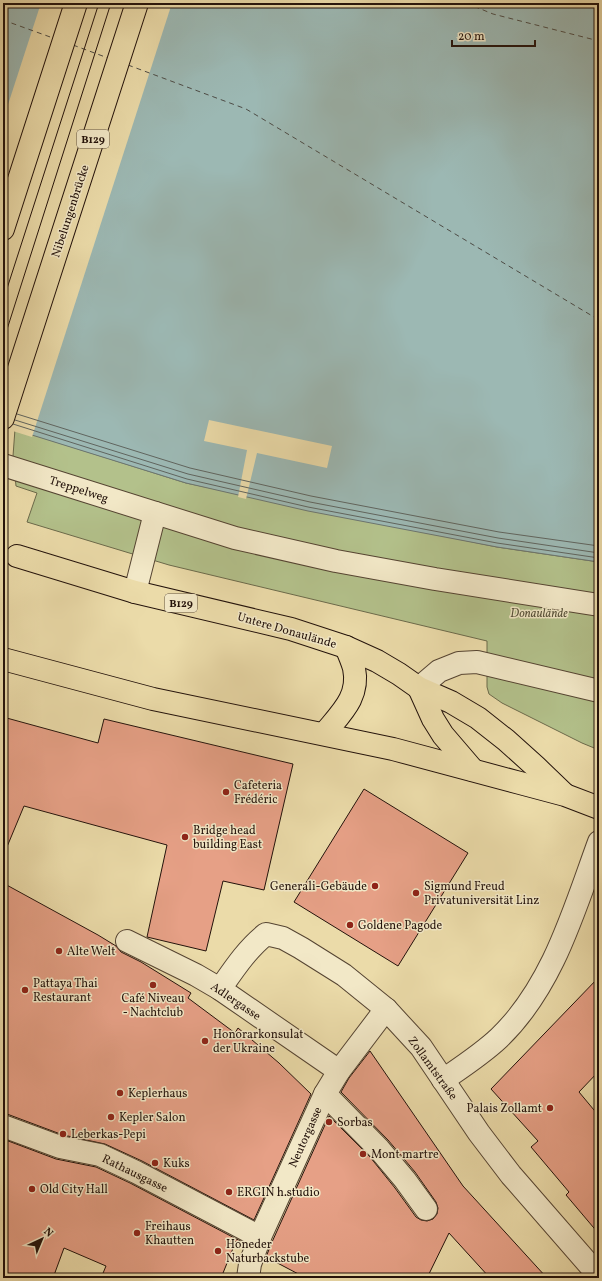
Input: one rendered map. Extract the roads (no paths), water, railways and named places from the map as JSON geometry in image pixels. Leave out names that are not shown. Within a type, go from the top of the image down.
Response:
[{"type":"main road","points":[[3,229],[76,3]]},
{"type":"main road","name":"Nibelungenbrücke","points":[[3,418],[137,3]]},
{"type":"main road","name":"Untere Donaulände","points":[[17,556],[134,592],[291,629],[346,647],[377,661],[418,688],[451,702],[478,718],[506,740],[565,795]]},
{"type":"main road","points":[[324,734],[349,703],[356,685],[354,667],[346,647]]},
{"type":"main road","name":"Untere Donaulände","points":[[3,659],[153,699],[393,749],[565,795],[599,808]]},
{"type":"main road","points":[[418,688],[433,719],[443,735],[473,770]]},
{"type":"street","name":"Treppelweg","points":[[3,465],[235,538],[336,561],[434,580],[599,606]]},
{"type":"street","points":[[134,592],[154,513]]},
{"type":"street","points":[[418,688],[439,671],[459,663],[477,662],[599,691]]},
{"type":"street","points":[[443,1080],[482,1053],[500,1037],[538,988],[554,959],[567,928],[599,842]]},
{"type":"street","name":"Zollamtstraße","points":[[220,989],[244,954],[254,943],[266,934],[283,938],[344,975],[386,1009],[421,1047],[479,1133],[511,1175],[599,1276]]},
{"type":"street","name":"Adlergasse","points":[[127,941],[196,975],[220,989],[338,1071]]},
{"type":"street","name":"Neutorgasse","points":[[248,1278],[250,1264],[260,1237],[325,1094],[338,1071],[386,1009]]},
{"type":"street","points":[[325,1094],[379,1149],[405,1180],[426,1209]]},
{"type":"street","name":"Rathausgasse","points":[[3,1126],[60,1147],[100,1155],[136,1172],[260,1237]]},
{"type":"water","points":[[3,3],[599,3],[599,562],[497,547],[308,511],[186,483],[3,426]]},
{"type":"tram line","points":[[3,301],[99,3]]},
{"type":"tram line","points":[[3,342],[111,3]]},
{"type":"place","name":"Cafeteria Frédéric","points":[[226,792]]},
{"type":"place","name":"Bridge head building East","points":[[185,837]]},
{"type":"place","name":"Generali-Gebäude","points":[[375,886]]},
{"type":"place","name":"Sigmund Freud Privatuniversität Linz","points":[[416,893]]},
{"type":"place","name":"Goldene Pagode","points":[[350,925]]},
{"type":"place","name":"Alte Welt","points":[[59,951]]},
{"type":"place","name":"Café Niveau - Nachtclub","points":[[153,985]]},
{"type":"place","name":"Pattaya Thai Restaurant","points":[[25,990]]},
{"type":"place","name":"Honorarkonsulat der Ukraine","points":[[205,1041]]},
{"type":"place","name":"Keplerhaus","points":[[120,1093]]},
{"type":"place","name":"Palais Zollamt","points":[[550,1108]]},
{"type":"place","name":"Kepler Salon","points":[[111,1117]]},
{"type":"place","name":"Sorbas","points":[[329,1122]]},
{"type":"place","name":"Leberkas-Pepi","points":[[63,1134]]},
{"type":"place","name":"Mont martre","points":[[363,1154]]},
{"type":"place","name":"Kuks","points":[[155,1163]]},
{"type":"place","name":"Old City Hall","points":[[32,1189]]},
{"type":"place","name":"ERGIN h.studio","points":[[229,1192]]},
{"type":"place","name":"Freihaus Khautten","points":[[137,1233]]},
{"type":"place","name":"Honeder Naturbackstube","points":[[218,1251]]},
{"type":"park label","name":"Donaulände","points":[[539,613]]}]
